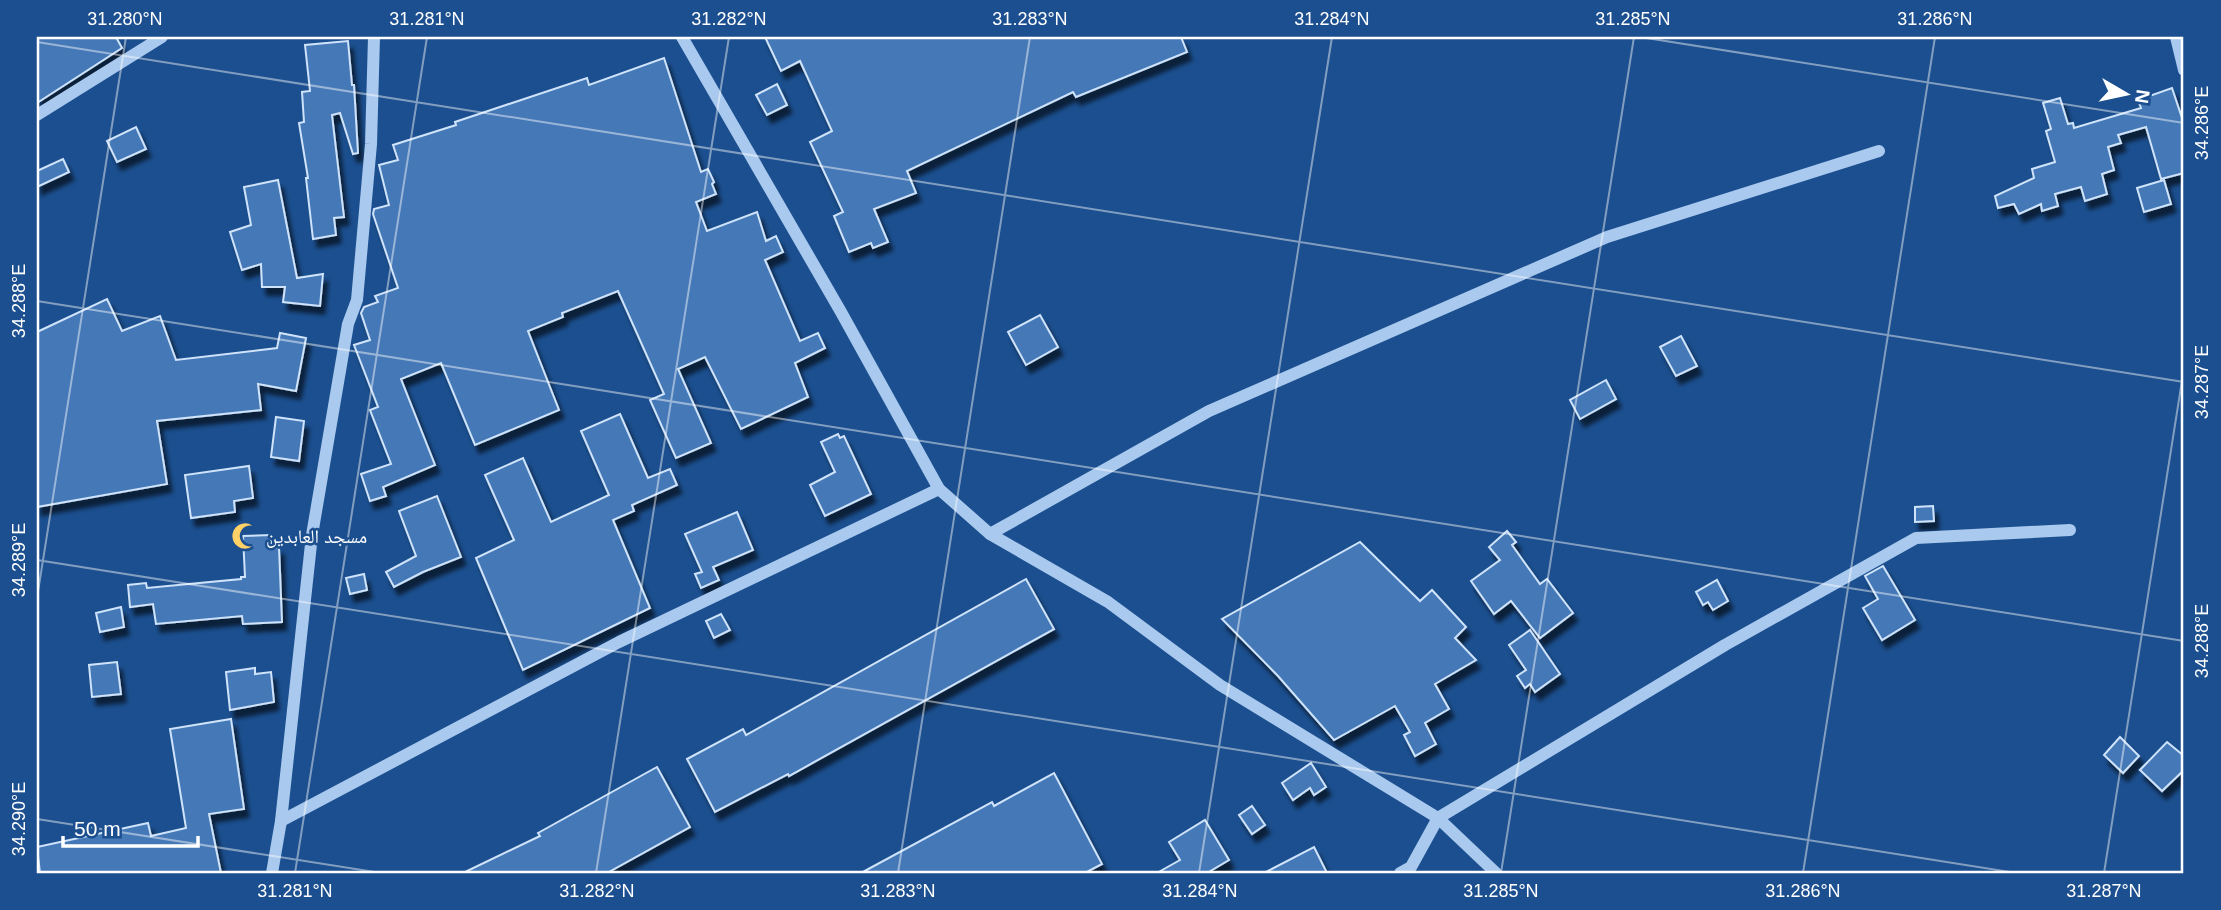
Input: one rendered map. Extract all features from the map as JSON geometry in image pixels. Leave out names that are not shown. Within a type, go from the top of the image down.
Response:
[{"type":"street","points":[[37,115],[162,37]]},
{"type":"street","points":[[272,873],[281,821],[312,535],[348,324],[357,300],[371,145],[374,37]]},
{"type":"street","points":[[682,37],[841,312],[939,489],[990,534],[1108,601],[1220,685],[1438,818],[1496,873]]},
{"type":"street","points":[[2176,37],[2184,70]]},
{"type":"street","points":[[990,534],[1209,411],[1607,237],[1879,151]]},
{"type":"street","points":[[281,821],[619,642],[939,489]]},
{"type":"street","points":[[1400,873],[1411,867],[1438,818],[1725,645],[1916,538],[2070,530]]},
{"type":"building","points":[[37,37],[116,37],[122,48],[37,103]]},
{"type":"building","points":[[765,37],[1181,37],[1187,52],[1076,97],[1073,92],[907,171],[916,193],[874,209],[888,242],[873,248],[871,243],[849,252],[834,216],[843,212],[810,142],[832,131],[800,61],[781,71]]},
{"type":"building","points":[[348,41],[358,153],[353,154],[340,113],[332,115],[344,217],[334,218],[336,235],[313,239],[308,178],[299,123],[304,122],[302,92],[310,91],[305,45]]},
{"type":"building","points":[[664,58],[701,172],[708,169],[714,182],[712,184],[716,194],[696,202],[707,231],[757,212],[766,241],[776,236],[783,252],[765,260],[800,341],[818,333],[825,348],[795,363],[808,397],[741,429],[705,357],[678,369],[711,443],[676,458],[650,400],[664,394],[618,291],[562,313],[563,317],[528,331],[559,410],[475,445],[441,363],[401,379],[435,465],[383,487],[386,496],[370,501],[361,474],[391,464],[370,410],[378,407],[354,345],[370,340],[361,313],[364,307],[378,302],[375,296],[398,288],[373,214],[374,209],[389,205],[379,165],[398,160],[393,145],[587,78],[589,85]]},
{"type":"building","points":[[777,84],[787,105],[767,115],[756,95]]},
{"type":"building","points":[[2172,88],[2184,124],[2184,173],[2161,179],[2146,127],[2118,135],[2121,143],[2108,147],[2114,170],[2102,174],[2107,194],[2085,201],[2081,187],[2055,194],[2058,206],[2042,211],[2041,204],[2019,214],[2014,204],[1998,208],[1995,196],[2034,178],[2032,169],[2055,162],[2046,131],[2051,129],[2043,103],[2060,98],[2068,124],[2073,123],[2074,128],[2141,108],[2138,100]]},
{"type":"building","points":[[136,127],[146,149],[117,162],[107,141]]},
{"type":"building","points":[[63,159],[69,172],[37,187],[37,171]]},
{"type":"building","points":[[278,180],[297,278],[323,274],[320,306],[283,302],[285,287],[262,287],[261,264],[242,270],[230,232],[251,225],[244,187]]},
{"type":"building","points":[[2164,180],[2171,204],[2144,212],[2137,188]]},
{"type":"building","points":[[107,299],[122,331],[160,316],[176,360],[277,348],[280,333],[306,338],[296,391],[258,384],[261,410],[157,421],[167,484],[37,507],[37,332]]},
{"type":"building","points":[[1040,315],[1058,347],[1026,365],[1008,332]]},
{"type":"building","points":[[1681,336],[1697,366],[1676,376],[1660,347]]},
{"type":"building","points":[[1606,380],[1616,399],[1580,419],[1570,400]]},
{"type":"building","points":[[620,414],[648,478],[670,469],[677,485],[632,505],[634,511],[613,520],[650,608],[523,670],[476,558],[514,540],[485,475],[523,458],[551,522],[609,495],[581,431]]},
{"type":"building","points":[[276,417],[304,421],[299,461],[271,457]]},
{"type":"building","points":[[838,434],[840,438],[844,436],[871,494],[825,516],[810,485],[835,472],[821,442]]},
{"type":"building","points":[[249,466],[253,498],[234,501],[235,512],[191,518],[185,475]]},
{"type":"building","points":[[437,496],[461,557],[394,587],[386,572],[416,556],[399,511]]},
{"type":"building","points":[[1933,506],[1934,521],[1915,522],[1915,507]]},
{"type":"building","points":[[737,512],[753,550],[713,567],[719,580],[701,588],[695,574],[702,572],[685,534]]},
{"type":"building","points":[[1507,531],[1516,542],[1512,545],[1540,584],[1547,579],[1573,613],[1540,638],[1511,601],[1494,614],[1471,581],[1500,560],[1489,547]]},
{"type":"building","points":[[271,535],[271,548],[279,547],[282,622],[243,624],[242,616],[156,624],[153,604],[130,607],[128,585],[146,583],[147,588],[245,577],[243,536]]},
{"type":"building","points":[[1360,542],[1420,601],[1432,590],[1466,627],[1455,638],[1476,660],[1435,684],[1449,709],[1425,723],[1436,744],[1415,756],[1404,735],[1410,732],[1395,706],[1334,740],[1278,676],[1222,619]]},
{"type":"building","points":[[1883,566],[1915,620],[1882,640],[1863,608],[1878,599],[1865,576]]},
{"type":"building","points":[[364,574],[367,590],[350,594],[346,578]]},
{"type":"building","points":[[1026,579],[1054,629],[789,776],[788,774],[715,812],[687,759],[743,729],[746,735]]},
{"type":"building","points":[[1717,580],[1728,601],[1713,610],[1708,602],[1703,605],[1696,592]]},
{"type":"building","points":[[121,607],[124,627],[100,632],[96,613]]},
{"type":"building","points":[[721,614],[730,630],[714,638],[706,621]]},
{"type":"building","points":[[1530,630],[1560,674],[1535,692],[1530,684],[1525,688],[1517,676],[1526,670],[1509,645]]},
{"type":"building","points":[[117,662],[121,694],[92,697],[89,665]]},
{"type":"building","points":[[255,668],[255,674],[271,672],[274,702],[230,710],[226,672]]},
{"type":"building","points":[[231,719],[244,809],[209,814],[221,873],[40,873],[37,847],[148,823],[151,836],[186,828],[170,729]]},
{"type":"building","points":[[2120,737],[2139,756],[2123,773],[2104,755]]},
{"type":"building","points":[[2167,742],[2184,756],[2184,770],[2162,791],[2140,770]]},
{"type":"building","points":[[1311,763],[1326,787],[1314,795],[1310,788],[1293,800],[1282,783]]},
{"type":"building","points":[[657,767],[690,827],[607,873],[463,873],[540,836],[538,833]]},
{"type":"building","points":[[1054,773],[1102,864],[1085,873],[861,873],[992,802],[994,806]]},
{"type":"building","points":[[1252,806],[1265,825],[1252,834],[1239,815]]},
{"type":"building","points":[[1205,820],[1229,860],[1207,873],[1157,873],[1180,860],[1169,842]]},
{"type":"building","points":[[1314,847],[1327,873],[1264,873]]},
{"type":"place","name":"مسجد العابدين","points":[[245,536]]}]
